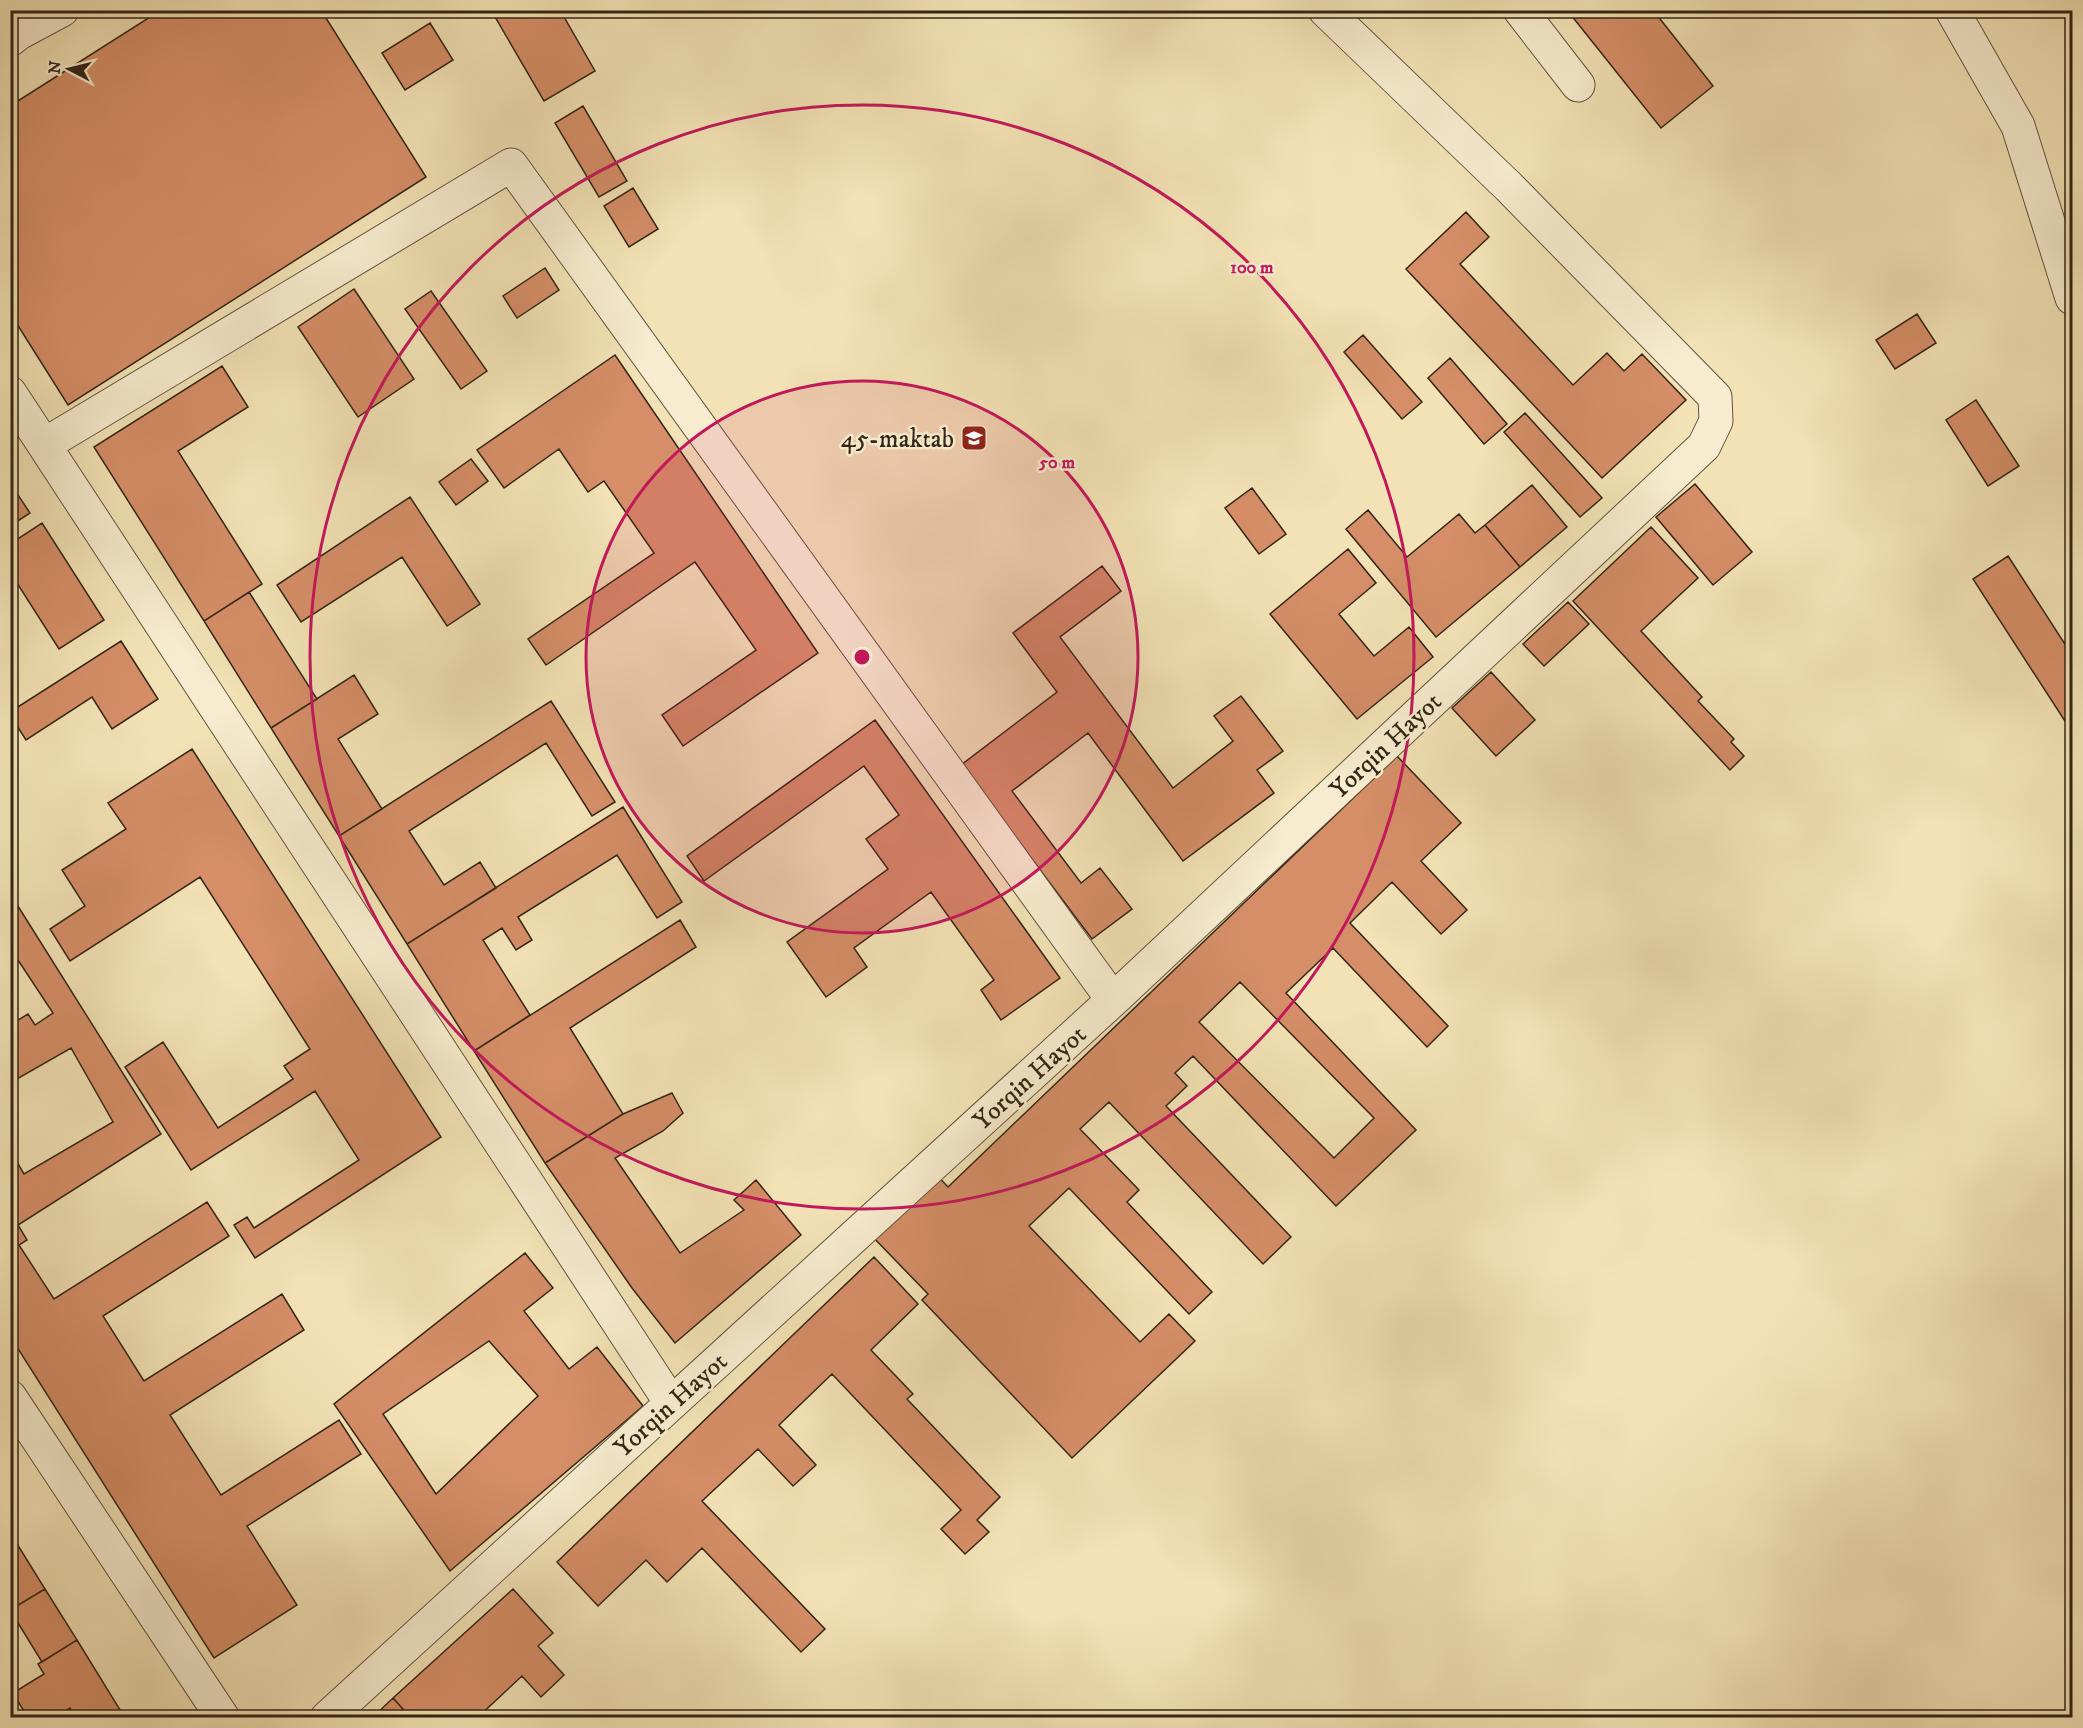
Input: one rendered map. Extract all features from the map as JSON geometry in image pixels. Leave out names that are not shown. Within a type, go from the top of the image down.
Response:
[{"type":"street","points":[[13,31],[62,10]]},
{"type":"street","name":"Yorqin Hayot","points":[[327,1718],[1113,1000],[1704,446],[1716,421],[1715,397],[1509,187],[1325,10]]},
{"type":"street","points":[[1520,10],[1578,85]]},
{"type":"street","points":[[1952,10],[2018,126],[2073,298]]},
{"type":"street","points":[[44,445],[511,165],[1113,1000]]},
{"type":"street","points":[[10,393],[671,1403]]},
{"type":"street","points":[[10,1397],[223,1718]]},
{"type":"building","points":[[161,10],[321,10],[426,177],[68,405],[10,313],[10,106]]},
{"type":"building","points":[[491,10],[560,10],[595,71],[544,101]]},
{"type":"building","points":[[1567,10],[1653,10],[1713,86],[1661,128]]},
{"type":"building","points":[[430,23],[453,60],[405,90],[382,53]]},
{"type":"building","points":[[583,106],[627,181],[599,197],[555,123]]},
{"type":"building","points":[[633,188],[658,229],[629,247],[604,206]]},
{"type":"building","points":[[1466,212],[1489,237],[1460,264],[1573,385],[1607,353],[1624,371],[1642,354],[1686,400],[1602,478],[1406,269]]},
{"type":"building","points":[[545,268],[559,290],[517,318],[503,296]]},
{"type":"building","points":[[354,289],[414,379],[358,417],[298,327]]},
{"type":"building","points":[[431,291],[487,371],[461,389],[405,309]]},
{"type":"building","points":[[1917,314],[1936,343],[1895,369],[1876,340]]},
{"type":"building","points":[[1363,335],[1422,402],[1402,419],[1344,352]]},
{"type":"building","points":[[615,355],[818,653],[683,746],[662,715],[756,650],[695,562],[546,665],[528,639],[654,553],[604,481],[588,492],[559,449],[504,488],[477,450]]},
{"type":"building","points":[[1450,358],[1507,424],[1484,444],[1428,378]]},
{"type":"building","points":[[222,366],[248,407],[178,451],[262,584],[204,621],[94,447]]},
{"type":"building","points":[[1976,400],[2019,466],[1988,486],[1946,420]]},
{"type":"building","points":[[1525,413],[1602,498],[1580,517],[1504,432]]},
{"type":"building","points":[[471,459],[488,481],[456,505],[439,482]]},
{"type":"building","points":[[10,483],[30,513],[10,526]]},
{"type":"building","points":[[1695,484],[1752,552],[1713,585],[1656,517]]},
{"type":"building","points":[[1532,485],[1567,527],[1520,567],[1485,525]]},
{"type":"building","points":[[1252,488],[1286,534],[1259,554],[1225,508]]},
{"type":"building","points":[[410,497],[480,604],[447,626],[402,557],[301,622],[277,585]]},
{"type":"building","points":[[1368,510],[1407,557],[1459,514],[1475,533],[1485,525],[1520,567],[1436,637],[1346,529]]},
{"type":"building","points":[[42,523],[104,620],[59,649],[10,572],[10,544]]},
{"type":"building","points":[[1651,527],[1698,578],[1641,631],[1702,697],[1698,701],[1734,739],[1731,742],[1744,756],[1730,770],[1573,601]]},
{"type":"building","points":[[1348,549],[1376,583],[1339,614],[1374,656],[1409,627],[1433,657],[1357,719],[1270,614]]},
{"type":"building","points":[[2008,556],[2072,655],[2072,732],[1973,579]]},
{"type":"building","points":[[1102,566],[1121,591],[1060,637],[1173,788],[1233,741],[1214,716],[1241,696],[1283,751],[1257,770],[1274,793],[1183,861],[1088,733],[1012,791],[1081,883],[1100,868],[1132,909],[1092,939],[961,765],[1057,692],[1013,633]]},
{"type":"building","points":[[249,592],[317,699],[271,728],[204,621]]},
{"type":"building","points":[[1568,602],[1589,624],[1544,666],[1523,644]]},
{"type":"building","points":[[121,641],[158,699],[112,729],[92,697],[26,740],[10,712]]},
{"type":"building","points":[[1491,672],[1535,720],[1496,756],[1452,708]]},
{"type":"building","points":[[354,675],[378,714],[338,739],[382,809],[339,836],[271,728]]},
{"type":"building","points":[[551,701],[615,802],[592,816],[546,743],[409,831],[444,885],[480,862],[496,888],[407,944],[339,836]]},
{"type":"building","points":[[875,720],[1060,978],[1001,1020],[981,990],[994,980],[931,892],[854,948],[867,967],[826,997],[787,942],[888,869],[866,839],[899,815],[864,766],[704,881],[687,856]]},
{"type":"building","points":[[192,749],[441,1137],[255,1258],[234,1225],[247,1217],[254,1228],[359,1160],[315,1091],[191,1170],[125,1067],[163,1042],[218,1128],[293,1079],[284,1066],[310,1049],[200,877],[70,961],[50,929],[85,906],[62,870],[126,829],[108,803]]},
{"type":"building","points":[[1397,756],[1461,823],[1421,861],[1467,910],[1441,934],[1392,882],[1350,923],[1448,1026],[1427,1047],[1333,948],[1286,993],[1416,1130],[1336,1206],[1193,1056],[1175,1073],[1187,1086],[1166,1106],[1291,1237],[1263,1264],[1109,1102],[1080,1129],[1139,1190],[1127,1202],[1212,1292],[1189,1314],[1069,1188],[1029,1226],[1140,1342],[1169,1314],[1195,1341],[1072,1458],[922,1300],[928,1294],[869,1233],[933,1171],[948,1187]],"holes":[[[1240,982],[1374,1118],[1334,1158],[1199,1022]]]},
{"type":"building","points":[[623,807],[682,902],[657,918],[617,855],[518,917],[532,940],[516,950],[502,928],[483,940],[530,1015],[474,1051],[407,944]]},
{"type":"building","points":[[16,903],[161,1134],[18,1225],[27,1240],[19,1245],[54,1299],[207,1202],[229,1236],[103,1316],[144,1381],[282,1294],[304,1330],[170,1415],[221,1495],[339,1420],[361,1454],[247,1526],[297,1605],[214,1658],[10,1336],[10,1150],[24,1174],[113,1122],[71,1048],[10,1083],[10,1025],[28,1014],[35,1025],[53,1013],[10,948],[10,907]]},
{"type":"building","points":[[680,920],[696,947],[570,1028],[623,1114],[545,1163],[474,1051]]},
{"type":"building","points":[[672,1093],[683,1113],[663,1131],[615,1158],[680,1253],[744,1210],[734,1200],[756,1180],[801,1235],[675,1343],[632,1288],[545,1163],[623,1114]]},
{"type":"building","points":[[525,1253],[553,1288],[524,1311],[569,1369],[597,1347],[643,1406],[450,1571],[334,1404]],"holes":[[[489,1341],[538,1396],[436,1494],[383,1414]]]},
{"type":"building","points":[[874,1257],[918,1304],[871,1350],[913,1394],[907,1399],[1000,1497],[977,1520],[989,1532],[965,1554],[941,1529],[961,1510],[832,1374],[779,1425],[816,1465],[793,1486],[758,1449],[702,1501],[825,1629],[801,1652],[702,1548],[667,1582],[646,1560],[598,1606],[557,1562]]},
{"type":"building","points":[[14,1539],[45,1589],[10,1610],[10,1541]]},
{"type":"building","points":[[45,1589],[77,1640],[42,1662],[10,1610]]},
{"type":"building","points":[[513,1589],[553,1633],[538,1646],[564,1675],[541,1697],[522,1676],[477,1718],[411,1718],[393,1698]]},
{"type":"building","points":[[77,1640],[125,1718],[76,1718],[70,1708],[54,1718],[28,1718],[13,1693],[44,1674],[38,1664]]},
{"type":"building","points":[[393,1698],[411,1718],[372,1718]]},
{"type":"place","name":"45-maktab","points":[[974,438]]}]
